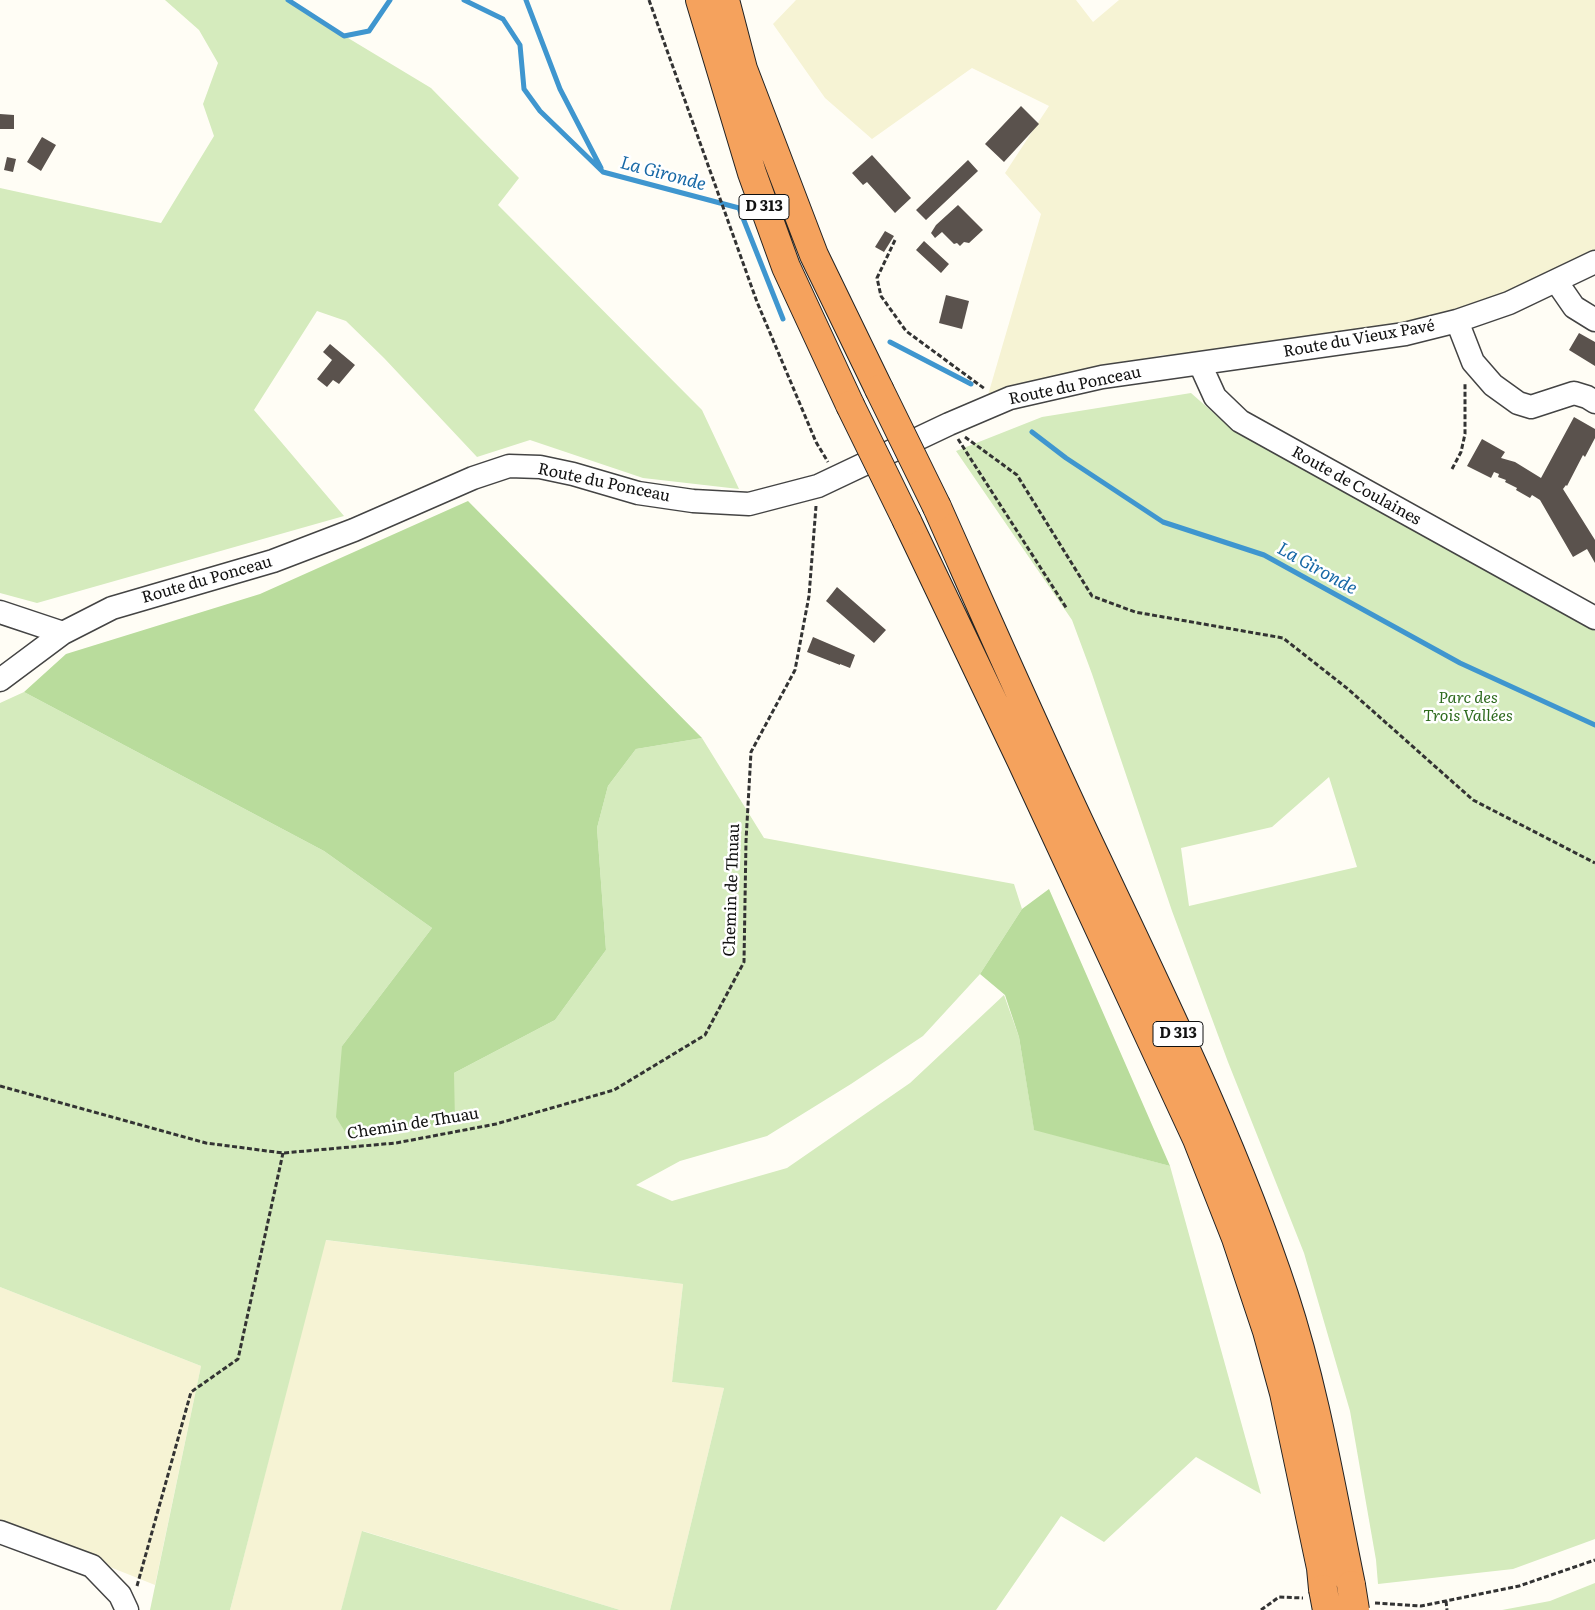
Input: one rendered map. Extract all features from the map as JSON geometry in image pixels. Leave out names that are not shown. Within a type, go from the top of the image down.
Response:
[{"type":"highway","name":"D 313","points":[[700,0],[752,173],[786,267],[1107,944],[1197,1139],[1215,1184],[1267,1331],[1284,1393],[1321,1568],[1325,1599]]},
{"type":"highway","name":"D 313","points":[[725,0],[743,69],[814,255],[937,507],[1045,750],[1222,1130],[1253,1208],[1284,1296],[1311,1387],[1353,1597]]},
{"type":"street","name":"Route du Vieux Pavé","points":[[1200,364],[1405,334],[1457,321],[1509,303],[1595,262]]},
{"type":"street","points":[[1556,281],[1574,307],[1595,320]]},
{"type":"street","points":[[1457,321],[1473,362],[1493,385],[1518,403],[1531,408],[1574,393],[1595,402]]},
{"type":"street","name":"Route du Ponceau","points":[[0,680],[62,633],[112,608],[273,561],[354,530],[473,478],[509,466],[540,467],[573,474],[638,493],[693,501],[750,504],[827,482],[949,424],[1010,398],[1102,377],[1200,364]]},
{"type":"street","name":"Route de Coulaines","points":[[1200,364],[1215,397],[1240,420],[1595,618]]},
{"type":"street","points":[[0,612],[62,633]]},
{"type":"street","points":[[0,1532],[92,1566],[120,1595],[131,1600]]},
{"type":"path","points":[[649,0],[765,319],[816,442],[827,482]]},
{"type":"path","points":[[895,240],[877,278],[881,296],[906,330],[1002,401]]},
{"type":"path","points":[[1452,469],[1461,452],[1464,434],[1466,382]]},
{"type":"path","points":[[949,424],[1067,609]]},
{"type":"path","points":[[949,424],[1017,475],[1092,596],[1135,612],[1283,638],[1348,689],[1473,800],[1595,863]]},
{"type":"path","name":"Chemin de Thuau","points":[[0,1086],[206,1143],[284,1153],[396,1142],[496,1124],[614,1090],[704,1034],[744,962],[750,752],[795,670],[827,482]]},
{"type":"path","points":[[131,1600],[191,1392],[238,1359],[284,1153]]},
{"type":"path","points":[[1447,1610],[1446,1601],[1519,1586],[1595,1560]]},
{"type":"shaded area","points":[[796,0],[1076,0],[1093,22],[1119,0],[1595,0],[1595,252],[1504,297],[1432,317],[1188,356],[1163,355],[988,395],[1041,214],[1005,173],[1049,106],[972,68],[872,139],[825,98],[773,24]]},
{"type":"shaded area","points":[[325,1240],[683,1284],[672,1382],[724,1388],[670,1610],[620,1610],[363,1531],[341,1610],[230,1610]]},
{"type":"shaded area","points":[[0,1287],[201,1366],[155,1585],[0,1523]]},
{"type":"green space","points":[[165,0],[285,0],[431,88],[519,178],[498,205],[702,410],[739,489],[643,478],[530,440],[477,457],[384,358],[346,321],[317,311],[254,410],[344,516],[37,603],[0,593],[0,188],[161,223],[214,136],[203,104],[218,63],[199,30]]},
{"type":"green space","name":"Parc des Trois Vallées","points":[[1191,393],[1234,431],[1595,631],[1595,1539],[1513,1569],[1378,1584],[1376,1560],[1350,1411],[1304,1253],[1228,1062],[1172,911],[1072,620],[956,451],[1042,417]],"holes":[[[1329,777],[1357,867],[1189,906],[1181,848],[1272,827]]]},
{"type":"green space","points":[[468,501],[702,738],[636,749],[608,786],[597,828],[606,950],[555,1020],[454,1073],[455,1122],[347,1135],[336,1117],[342,1046],[432,928],[324,851],[24,692],[66,654],[260,594]]},
{"type":"green space","points":[[24,692],[324,851],[432,928],[342,1046],[454,1073],[555,1020],[606,950],[597,828],[608,786],[636,749],[702,738],[764,838],[1014,884],[1022,909],[980,974],[923,1036],[851,1084],[767,1136],[680,1161],[636,1185],[672,1201],[787,1168],[910,1083],[1004,995],[1019,1037],[1034,1129],[1170,1166],[1261,1494],[1196,1457],[1104,1542],[1061,1516],[996,1610],[670,1610],[724,1388],[672,1382],[683,1284],[326,1240],[230,1610],[150,1610],[201,1366],[0,1287],[0,703]]},
{"type":"green space","points":[[1049,889],[1170,1166],[1034,1130],[1019,1037],[1005,995],[980,974],[1022,909]]},
{"type":"green space","points":[[362,1531],[620,1610],[341,1610]]},
{"type":"green space","points":[[1595,1583],[1595,1610],[1502,1610],[1550,1601]]},
{"type":"building","points":[[1021,106],[1039,124],[1004,162],[985,144]]},
{"type":"building","points":[[0,114],[14,115],[14,129],[0,129]]},
{"type":"building","points":[[42,137],[56,145],[41,171],[27,162]]},
{"type":"building","points":[[872,155],[911,198],[895,213],[867,182],[863,185],[852,173]]},
{"type":"building","points":[[7,157],[16,159],[13,172],[4,170]]},
{"type":"building","points":[[968,160],[978,171],[926,220],[916,210]]},
{"type":"building","points":[[958,205],[983,230],[969,243],[964,242],[960,246],[957,243],[954,244],[942,232],[935,238],[931,233],[936,225]]},
{"type":"building","points":[[885,231],[894,236],[884,252],[875,247]]},
{"type":"building","points":[[924,241],[949,264],[941,273],[916,250]]},
{"type":"building","points":[[946,295],[969,301],[962,329],[939,323]]},
{"type":"building","points":[[1579,333],[1595,342],[1595,366],[1569,350]]},
{"type":"building","points":[[330,344],[355,365],[339,384],[333,380],[327,387],[317,379],[332,360],[323,352]]},
{"type":"building","points":[[1574,417],[1595,429],[1595,438],[1585,457],[1583,455],[1567,486],[1563,489],[1595,540],[1595,563],[1587,549],[1573,557],[1540,500],[1532,495],[1530,498],[1516,490],[1517,488],[1505,482],[1506,480],[1498,477],[1499,474],[1494,472],[1491,478],[1467,466],[1482,439],[1505,452],[1501,458],[1515,462],[1541,478]]},
{"type":"building","points":[[837,587],[886,630],[874,643],[826,601]]},
{"type":"building","points":[[813,637],[855,655],[850,668],[807,652]]},
{"type":"waterway","name":"La Gironde","points":[[288,0],[344,36],[369,31],[390,0]]},
{"type":"waterway","name":"La Gironde","points":[[464,0],[503,19],[520,45],[524,89],[540,111],[603,172],[739,208],[783,319]]},
{"type":"waterway","points":[[526,0],[560,89],[601,168]]},
{"type":"waterway","name":"La Gironde","points":[[890,342],[971,384]]},
{"type":"waterway","name":"La Gironde","points":[[1032,432],[1066,458],[1163,522],[1264,555],[1460,663],[1595,725]]}]
